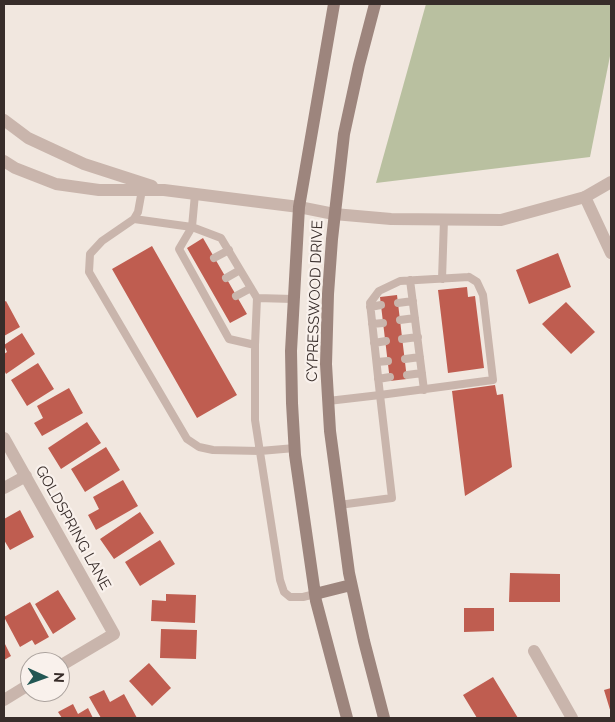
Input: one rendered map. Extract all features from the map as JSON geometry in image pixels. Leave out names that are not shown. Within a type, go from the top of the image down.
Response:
[{"type":"main road","name":"CYPRESSWOOD DRIVE","points":[[334,4],[299,207],[291,351],[294,448],[302,512],[315,594],[347,718]]},
{"type":"main road","name":"CYPRESSWOOD DRIVE","points":[[375,4],[344,134],[334,214],[326,364],[339,505],[351,586],[384,718]]},
{"type":"main road","points":[[315,594],[351,586]]},
{"type":"street","points":[[4,120],[28,138],[84,164],[164,190]]},
{"type":"street","points":[[4,161],[15,168],[56,184],[99,190],[164,190],[299,207],[334,214],[391,219],[501,220],[585,197],[611,182]]},
{"type":"street","points":[[585,197],[611,253]]},
{"type":"street","name":"GOLDSPRING LANE","points":[[4,438],[114,634],[70,660]]},
{"type":"street","points":[[4,488],[26,476]]},
{"type":"street","points":[[534,651],[572,718]]},
{"type":"street","points":[[4,700],[20,690]]},
{"type":"lane","points":[[142,190],[138,212],[134,219],[102,241],[90,254],[89,272],[187,439],[199,447],[213,450],[260,451],[294,448]]},
{"type":"lane","points":[[195,194],[192,227],[179,249],[194,268],[206,289],[212,309],[229,339],[255,345]]},
{"type":"lane","points":[[134,219],[192,227],[221,238],[257,298],[255,345],[256,420],[280,580],[284,592],[290,597],[303,597],[315,594]]},
{"type":"lane","points":[[442,278],[444,220]]},
{"type":"lane","points":[[214,258],[229,250]]},
{"type":"lane","points":[[226,278],[240,270]]},
{"type":"lane","points":[[328,401],[380,395],[424,390],[493,380],[483,295],[477,282],[469,277],[400,281],[379,292],[370,303],[374,343],[377,362],[378,378],[380,395],[392,498],[339,505]]},
{"type":"lane","points":[[410,280],[424,390]]},
{"type":"lane","points":[[236,296],[251,288]]},
{"type":"lane","points":[[257,298],[293,299]]},
{"type":"lane","points":[[398,303],[413,301]]},
{"type":"lane","points":[[212,309],[220,305]]},
{"type":"lane","points":[[370,307],[381,305]]},
{"type":"lane","points":[[400,320],[415,318]]},
{"type":"lane","points":[[372,324],[383,323]]},
{"type":"lane","points":[[402,339],[418,337]]},
{"type":"lane","points":[[374,343],[386,341]]},
{"type":"lane","points":[[405,359],[420,357]]},
{"type":"lane","points":[[377,362],[388,361]]},
{"type":"lane","points":[[407,375],[422,373]]},
{"type":"lane","points":[[378,378],[390,377]]},
{"type":"green space","points":[[426,4],[611,4],[611,51],[590,157],[376,183]]},
{"type":"building","points":[[203,238],[247,314],[230,323],[187,248]]},
{"type":"building","points":[[152,246],[237,395],[197,418],[112,269]]},
{"type":"building","points":[[558,253],[571,287],[529,304],[516,270]]},
{"type":"building","points":[[467,287],[468,297],[475,296],[484,368],[448,373],[438,290]]},
{"type":"building","points":[[397,295],[407,379],[390,381],[380,297]]},
{"type":"building","points":[[6,301],[20,327],[4,336],[4,302]]},
{"type":"building","points":[[566,302],[595,332],[571,354],[542,324]]},
{"type":"building","points":[[22,333],[35,354],[6,374],[4,370],[4,354],[7,352],[4,345]]},
{"type":"building","points":[[38,363],[54,389],[27,406],[11,380]]},
{"type":"building","points":[[495,385],[497,395],[503,394],[512,467],[465,496],[452,391]]},
{"type":"building","points":[[69,388],[83,413],[42,436],[34,423],[43,418],[37,406]]},
{"type":"building","points":[[87,422],[101,443],[61,469],[48,448]]},
{"type":"building","points":[[106,447],[120,470],[85,492],[71,469]]},
{"type":"building","points":[[123,480],[138,506],[96,530],[88,515],[99,509],[93,497]]},
{"type":"building","points":[[20,510],[34,537],[10,550],[4,540],[4,519]]},
{"type":"building","points":[[140,512],[154,533],[114,559],[100,539]]},
{"type":"building","points":[[160,540],[175,564],[140,586],[125,562]]},
{"type":"building","points":[[510,573],[560,574],[560,602],[509,602]]},
{"type":"building","points":[[58,590],[76,619],[53,634],[35,604]]},
{"type":"building","points":[[166,594],[196,595],[195,623],[151,621],[152,600],[166,601]]},
{"type":"building","points":[[30,602],[49,637],[35,645],[32,640],[20,647],[4,617]]},
{"type":"building","points":[[464,608],[494,608],[494,631],[464,632]]},
{"type":"building","points":[[161,629],[197,630],[196,659],[160,658]]},
{"type":"building","points":[[4,642],[11,656],[4,660]]},
{"type":"building","points":[[149,663],[171,688],[152,706],[129,681]]},
{"type":"building","points":[[493,677],[518,718],[477,718],[463,695]]},
{"type":"building","points":[[611,688],[611,713],[604,690]]},
{"type":"building","points":[[104,690],[110,702],[124,694],[137,718],[101,718],[89,697]]},
{"type":"building","points":[[73,704],[78,714],[88,708],[93,718],[62,718],[58,712]]}]
